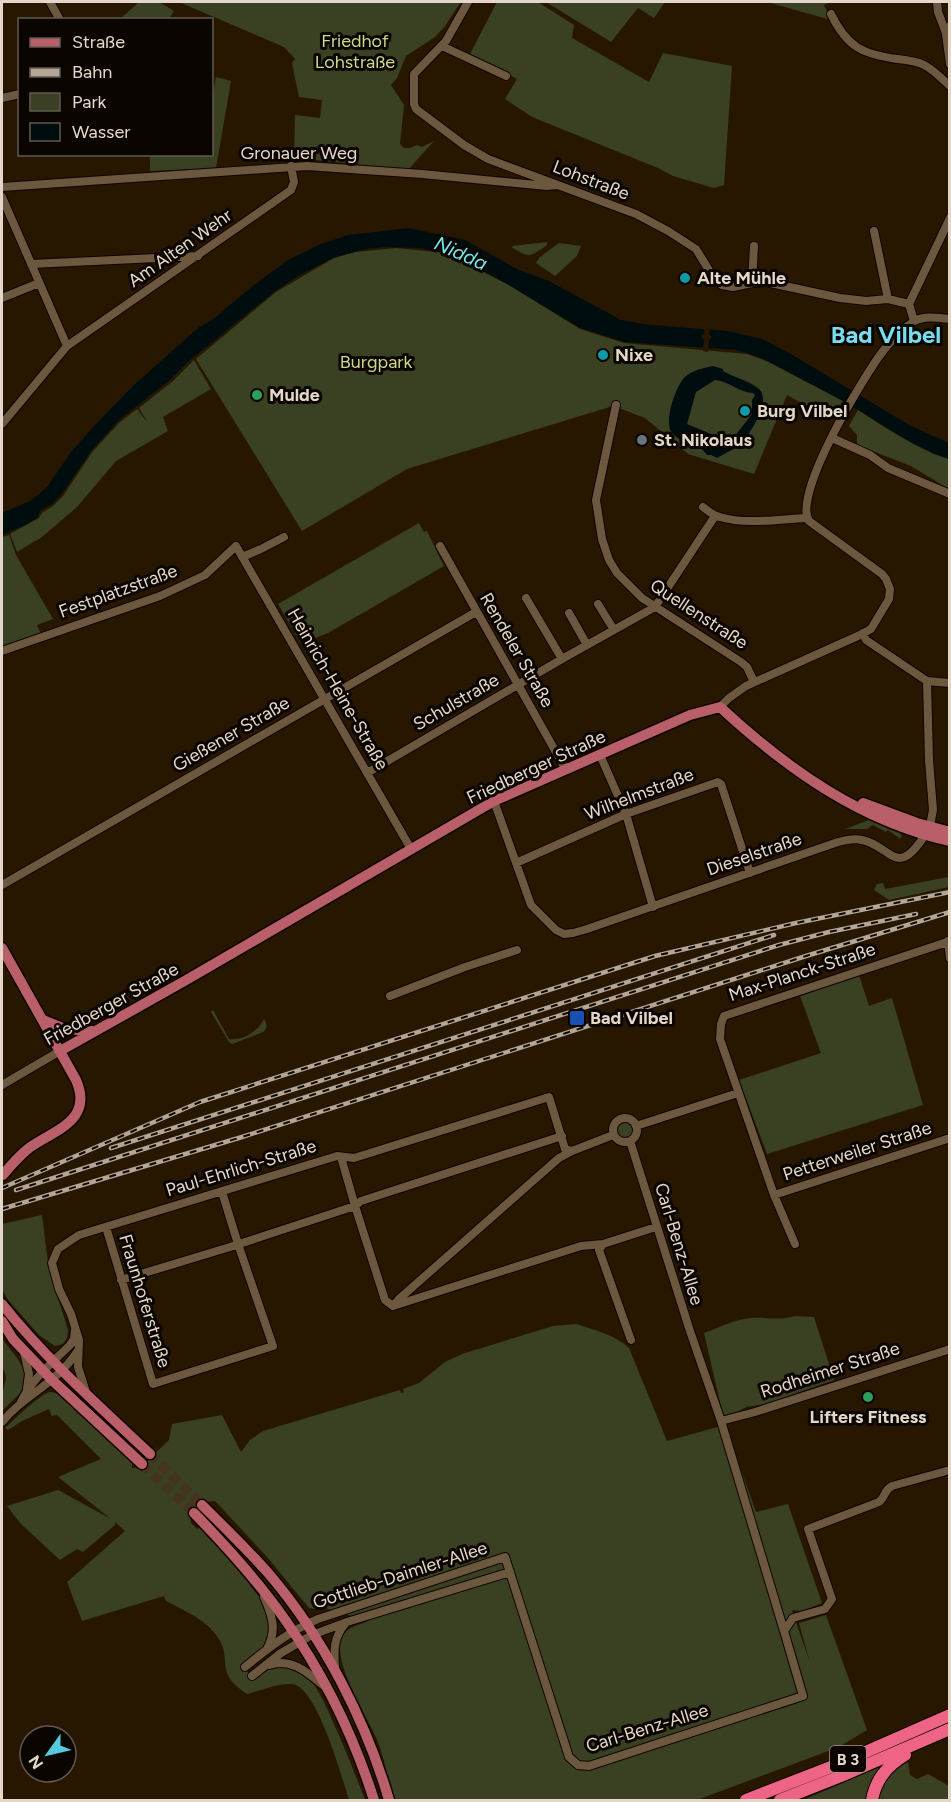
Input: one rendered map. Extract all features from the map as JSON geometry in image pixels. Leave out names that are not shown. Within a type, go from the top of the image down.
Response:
[{"type":"highway","name":"B 3","points":[[746,1800],[836,1765],[950,1715]]},
{"type":"highway","name":"B 3","points":[[780,1800],[842,1776],[947,1730]]},
{"type":"highway","points":[[872,1800],[880,1778],[891,1764],[947,1730]]},
{"type":"main road","points":[[720,707],[828,792],[856,807],[950,841]]},
{"type":"main road","name":"Friedberger Straße","points":[[60,1051],[494,801],[690,714],[720,707]]},
{"type":"main road","points":[[927,831],[950,832]]},
{"type":"main road","points":[[2,948],[79,1085],[81,1095],[79,1108],[70,1123],[28,1149],[3,1175]]},
{"type":"main road","points":[[43,1020],[65,1029],[93,1031]]},
{"type":"main road","points":[[2,1304],[87,1395],[150,1454]]},
{"type":"main road","points":[[2,1322],[24,1351],[52,1380],[142,1464]]},
{"type":"main road","points":[[374,1800],[353,1742],[326,1688],[293,1631],[198,1509],[270,1576],[306,1624],[335,1671],[368,1740],[389,1800]]},
{"type":"street","points":[[50,2],[59,18]]},
{"type":"street","points":[[468,2],[442,46],[506,76]]},
{"type":"street","points":[[937,2],[937,9],[948,30],[950,64]]},
{"type":"street","points":[[831,14],[842,34],[860,49],[880,56],[922,63],[950,86]]},
{"type":"street","name":"Lohstraße","points":[[442,46],[415,72],[414,104],[416,109],[464,146],[489,159],[636,214],[668,231],[696,249],[716,280],[722,285],[733,287],[766,282],[840,298],[866,301],[888,299],[909,304]]},
{"type":"street","points":[[2,98],[18,94]]},
{"type":"street","name":"Gronauer Weg","points":[[2,187],[291,166],[340,168],[547,186],[561,185]]},
{"type":"street","name":"Am Alten Wehr","points":[[2,424],[67,346],[291,190],[294,182],[291,166]]},
{"type":"street","points":[[2,197],[67,346]]},
{"type":"street","points":[[914,321],[909,304],[950,218]]},
{"type":"street","points":[[874,231],[888,299]]},
{"type":"street","points":[[752,283],[754,246]]},
{"type":"street","points":[[31,264],[198,256]]},
{"type":"street","points":[[2,298],[39,283]]},
{"type":"street","points":[[703,507],[715,516],[727,519],[755,521],[806,518],[808,490],[832,438],[879,357],[914,321],[928,318],[950,319]]},
{"type":"street","name":"Quellenstraße","points":[[616,405],[596,497],[605,552],[617,573],[638,595],[745,664],[754,682]]},
{"type":"street","points":[[832,438],[870,455],[888,468],[950,495]]},
{"type":"street","name":"Schulstraße","points":[[367,773],[562,658],[655,607],[715,516]]},
{"type":"street","name":"Friedberger Straße","points":[[720,707],[729,698],[754,682],[874,626],[889,599],[891,594],[889,584],[882,574],[806,518]]},
{"type":"street","points":[[242,557],[284,537]]},
{"type":"street","name":"Heinrich-Heine-Straße","points":[[236,546],[411,849]]},
{"type":"street","name":"Festplatzstraße","points":[[2,651],[160,596],[205,575],[236,546]]},
{"type":"street","name":"Rendeler Straße","points":[[440,546],[566,770]]},
{"type":"street","points":[[526,597],[562,658]]},
{"type":"street","points":[[598,604],[614,630]]},
{"type":"street","name":"Gießener Straße","points":[[2,885],[476,612]]},
{"type":"street","points":[[569,613],[588,645]]},
{"type":"street","points":[[862,633],[866,640],[927,681],[950,683]]},
{"type":"street","points":[[927,681],[933,810],[927,831]]},
{"type":"street","points":[[600,755],[626,813],[653,907]]},
{"type":"street","name":"Wilhelmstraße","points":[[516,863],[626,813],[720,782],[750,873]]},
{"type":"street","name":"Dieselstraße","points":[[494,801],[531,905],[550,926],[564,934],[585,930],[838,842],[863,840],[893,857],[904,857],[915,849],[927,831]]},
{"type":"street","points":[[949,941],[950,958]]},
{"type":"street","name":"Max-Planck-Straße","points":[[795,1244],[774,1195],[720,1039],[724,1016],[949,941]]},
{"type":"street","points":[[390,996],[465,967],[518,950]]},
{"type":"street","name":"Friedberger Straße","points":[[2,1085],[60,1051]]},
{"type":"street","points":[[636,1126],[738,1093]]},
{"type":"street","name":"Paul-Ehrlich-Straße","points":[[87,1395],[79,1372],[77,1352],[79,1340],[71,1314],[59,1289],[52,1263],[58,1249],[79,1235],[337,1156],[354,1158],[549,1097],[565,1149],[572,1151]]},
{"type":"street","points":[[621,1118],[631,1120],[636,1126],[636,1133],[630,1141],[620,1142],[613,1135],[614,1125],[621,1118]]},
{"type":"street","points":[[393,1306],[558,1158],[613,1135]]},
{"type":"street","points":[[121,1280],[355,1206],[361,1201],[562,1136]]},
{"type":"street","name":"Petterweiler Straße","points":[[774,1195],[950,1138]]},
{"type":"street","name":"Carl-Benz-Allee","points":[[506,1557],[569,1757],[578,1765],[590,1766],[803,1696],[721,1421],[656,1227],[630,1141]]},
{"type":"street","points":[[341,1157],[385,1300],[393,1306]]},
{"type":"street","points":[[222,1192],[238,1244]]},
{"type":"street","name":"Fraunhoferstraße","points":[[106,1227],[153,1384],[273,1346],[238,1244]]},
{"type":"street","points":[[393,1306],[581,1246],[601,1247],[656,1227]]},
{"type":"street","points":[[601,1247],[631,1340]]},
{"type":"street","points":[[27,1390],[70,1345],[76,1330]]},
{"type":"street","name":"Rodheimer Straße","points":[[721,1421],[950,1349]]},
{"type":"street","points":[[20,1404],[29,1382],[24,1351]]},
{"type":"street","points":[[2,1422],[20,1404],[63,1370],[77,1352]]},
{"type":"street","points":[[784,1631],[793,1618],[825,1609],[832,1599],[808,1529],[879,1502],[885,1491],[892,1486],[950,1470]]},
{"type":"street","name":"Gottlieb-Daimler-Allee","points":[[245,1667],[267,1648],[293,1631],[320,1618],[506,1557]]},
{"type":"street","name":"Gottlieb-Daimler-Allee","points":[[252,1676],[299,1641],[312,1635],[510,1572]]},
{"type":"street","points":[[259,1586],[271,1611],[274,1624],[273,1635],[267,1648]]},
{"type":"street","name":"Gottlieb-Daimler-Allee","points":[[335,1671],[335,1641],[339,1631],[347,1622]]},
{"type":"street","points":[[263,1667],[274,1663],[293,1664],[326,1688]]},
{"type":"green space","points":[[139,2],[159,2],[174,11],[170,18],[121,18]]},
{"type":"green space","name":"Friedhof Lohstraße","points":[[179,2],[460,3],[435,37],[406,56],[397,78],[391,85],[404,105],[400,144],[404,148],[417,145],[422,147],[434,141],[408,170],[316,160],[294,162],[295,115],[320,118],[322,100],[299,97],[292,63],[295,59],[284,47]]},
{"type":"green space","points":[[497,2],[538,2],[574,25],[572,38],[649,82],[663,53],[732,66],[724,185],[714,188],[673,176],[532,117],[505,99],[517,79],[470,54]]},
{"type":"green space","points":[[546,2],[665,2],[654,18],[638,8],[611,42]]},
{"type":"green space","points":[[767,2],[831,2],[824,5],[831,20]]},
{"type":"green space","points":[[216,77],[231,81],[216,168],[150,171],[150,156],[213,156],[213,94]]},
{"type":"green space","points":[[547,242],[547,245],[530,255],[523,254],[512,246]]},
{"type":"green space","points":[[559,243],[581,246],[577,256],[555,276],[536,263],[540,257]]},
{"type":"green space","name":"Burgpark","points":[[396,248],[446,253],[507,284],[580,329],[624,343],[747,354],[774,364],[843,401],[831,420],[787,395],[754,474],[688,454],[645,418],[613,406],[407,469],[302,531],[196,359],[276,292],[334,258],[355,252]]},
{"type":"green space","points":[[194,360],[211,389],[163,417],[168,431],[116,461],[77,507],[42,537],[17,552],[10,534],[39,518],[63,496],[93,451],[119,423],[137,409],[148,423],[139,408],[173,381]]},
{"type":"green space","points":[[858,410],[913,444],[949,459],[949,489],[911,466],[857,445],[857,435],[849,426]]},
{"type":"green space","points":[[419,523],[424,532],[427,531],[444,566],[328,633],[300,642],[278,604]]},
{"type":"green space","points":[[9,535],[16,555],[53,619],[37,625],[41,634],[2,647],[2,537]]},
{"type":"green space","points":[[869,820],[899,833],[902,835],[900,839],[888,830],[886,832],[873,825],[867,829],[845,829]]},
{"type":"green space","points":[[949,877],[949,887],[889,900],[874,890],[877,884],[883,883],[885,889]]},
{"type":"green space","points":[[859,975],[869,1006],[892,998],[923,1105],[767,1154],[739,1080],[821,1053],[800,996]]},
{"type":"green space","points":[[213,1010],[229,1039],[250,1034],[264,1019],[266,1027],[263,1032],[232,1044],[211,1012]]},
{"type":"green space","points":[[625,1121],[631,1124],[634,1130],[631,1136],[625,1139],[619,1136],[616,1130],[619,1124]]},
{"type":"green space","points":[[42,1215],[49,1270],[68,1330],[63,1344],[55,1346],[39,1335],[2,1290],[2,1224]]},
{"type":"green space","points":[[814,1317],[834,1380],[765,1404],[746,1407],[727,1416],[723,1415],[704,1333],[745,1319]]},
{"type":"green space","points":[[576,1324],[611,1336],[629,1348],[667,1441],[725,1425],[756,1512],[788,1504],[822,1603],[802,1611],[792,1610],[810,1663],[799,1623],[826,1615],[867,1730],[839,1747],[697,1800],[394,1800],[383,1756],[346,1675],[340,1648],[344,1634],[368,1621],[322,1607],[309,1608],[268,1558],[215,1501],[204,1502],[190,1514],[191,1523],[197,1529],[201,1526],[229,1558],[261,1600],[271,1620],[269,1635],[264,1647],[243,1666],[254,1680],[274,1667],[293,1668],[314,1685],[346,1751],[365,1800],[349,1800],[327,1734],[310,1700],[301,1689],[292,1684],[286,1684],[247,1694],[228,1676],[223,1648],[218,1637],[198,1618],[166,1601],[164,1596],[82,1621],[67,1582],[125,1531],[115,1522],[115,1525],[83,1552],[77,1549],[60,1560],[21,1524],[7,1506],[58,1490],[111,1519],[58,1477],[101,1459],[57,1415],[52,1416],[49,1409],[8,1430],[5,1428],[34,1402],[50,1392],[62,1397],[132,1460],[132,1468],[141,1467],[169,1440],[172,1424],[222,1415],[241,1452],[250,1440],[263,1431],[400,1390],[401,1393],[404,1392],[403,1389],[419,1383],[445,1362],[462,1354],[553,1326]]},
{"type":"green space","points":[[2,1338],[21,1364],[25,1378],[24,1386],[19,1394],[2,1411],[6,1379],[2,1368]]},
{"type":"green space","points":[[908,1762],[910,1775],[917,1779],[928,1774],[949,1786],[949,1800],[878,1800],[881,1788],[888,1777]]},
{"type":"green space","points":[[885,1765],[869,1800],[803,1800]]},
{"type":"water","name":"Nidda","points":[[409,228],[465,240],[519,270],[549,281],[621,320],[650,325],[728,331],[762,339],[909,425],[949,443],[949,459],[912,443],[843,401],[759,357],[736,350],[625,342],[580,328],[456,256],[420,248],[384,247],[366,249],[333,258],[298,276],[274,292],[118,421],[91,451],[61,495],[40,511],[38,517],[2,535],[2,513],[30,501],[47,487],[71,452],[133,386],[198,328],[216,317],[249,289],[288,260],[319,245],[348,235]]},
{"type":"water","points":[[713,366],[753,385],[760,390],[763,396],[757,420],[747,436],[737,447],[717,458],[707,455],[700,448],[676,437],[672,433],[669,421],[672,404],[682,380],[692,372]],"holes":[[[715,380],[755,395],[752,400],[752,414],[730,442],[687,424],[696,392]]]},
{"type":"pier","points":[[705,325],[710,326],[709,334],[712,337],[709,340],[708,352],[703,351],[704,340],[701,336],[704,334]]},
{"type":"tunnel","points":[[150,1454],[202,1505]]},
{"type":"tunnel","points":[[142,1464],[194,1513]]},
{"type":"railway","points":[[2,1188],[200,1102],[655,956],[796,923],[950,892]]},
{"type":"railway","points":[[2,1209],[242,1137],[950,912]]},
{"type":"railway","points":[[16,1190],[779,945],[916,914]]},
{"type":"railway","points":[[111,1148],[774,935]]},
{"type":"place","name":"Alte Mühle","points":[[685,278]]},
{"type":"place","name":"Nixe","points":[[603,355]]},
{"type":"place","name":"Mulde","points":[[257,395]]},
{"type":"place","name":"Burg Vilbel","points":[[745,411]]},
{"type":"place","name":"St. Nikolaus","points":[[642,440]]},
{"type":"place","name":"Bad Vilbel","points":[[577,1018]]},
{"type":"place","name":"Lifters Fitness","points":[[868,1397]]},
{"type":"district","name":"Bad Vilbel","points":[[886,335]]}]
